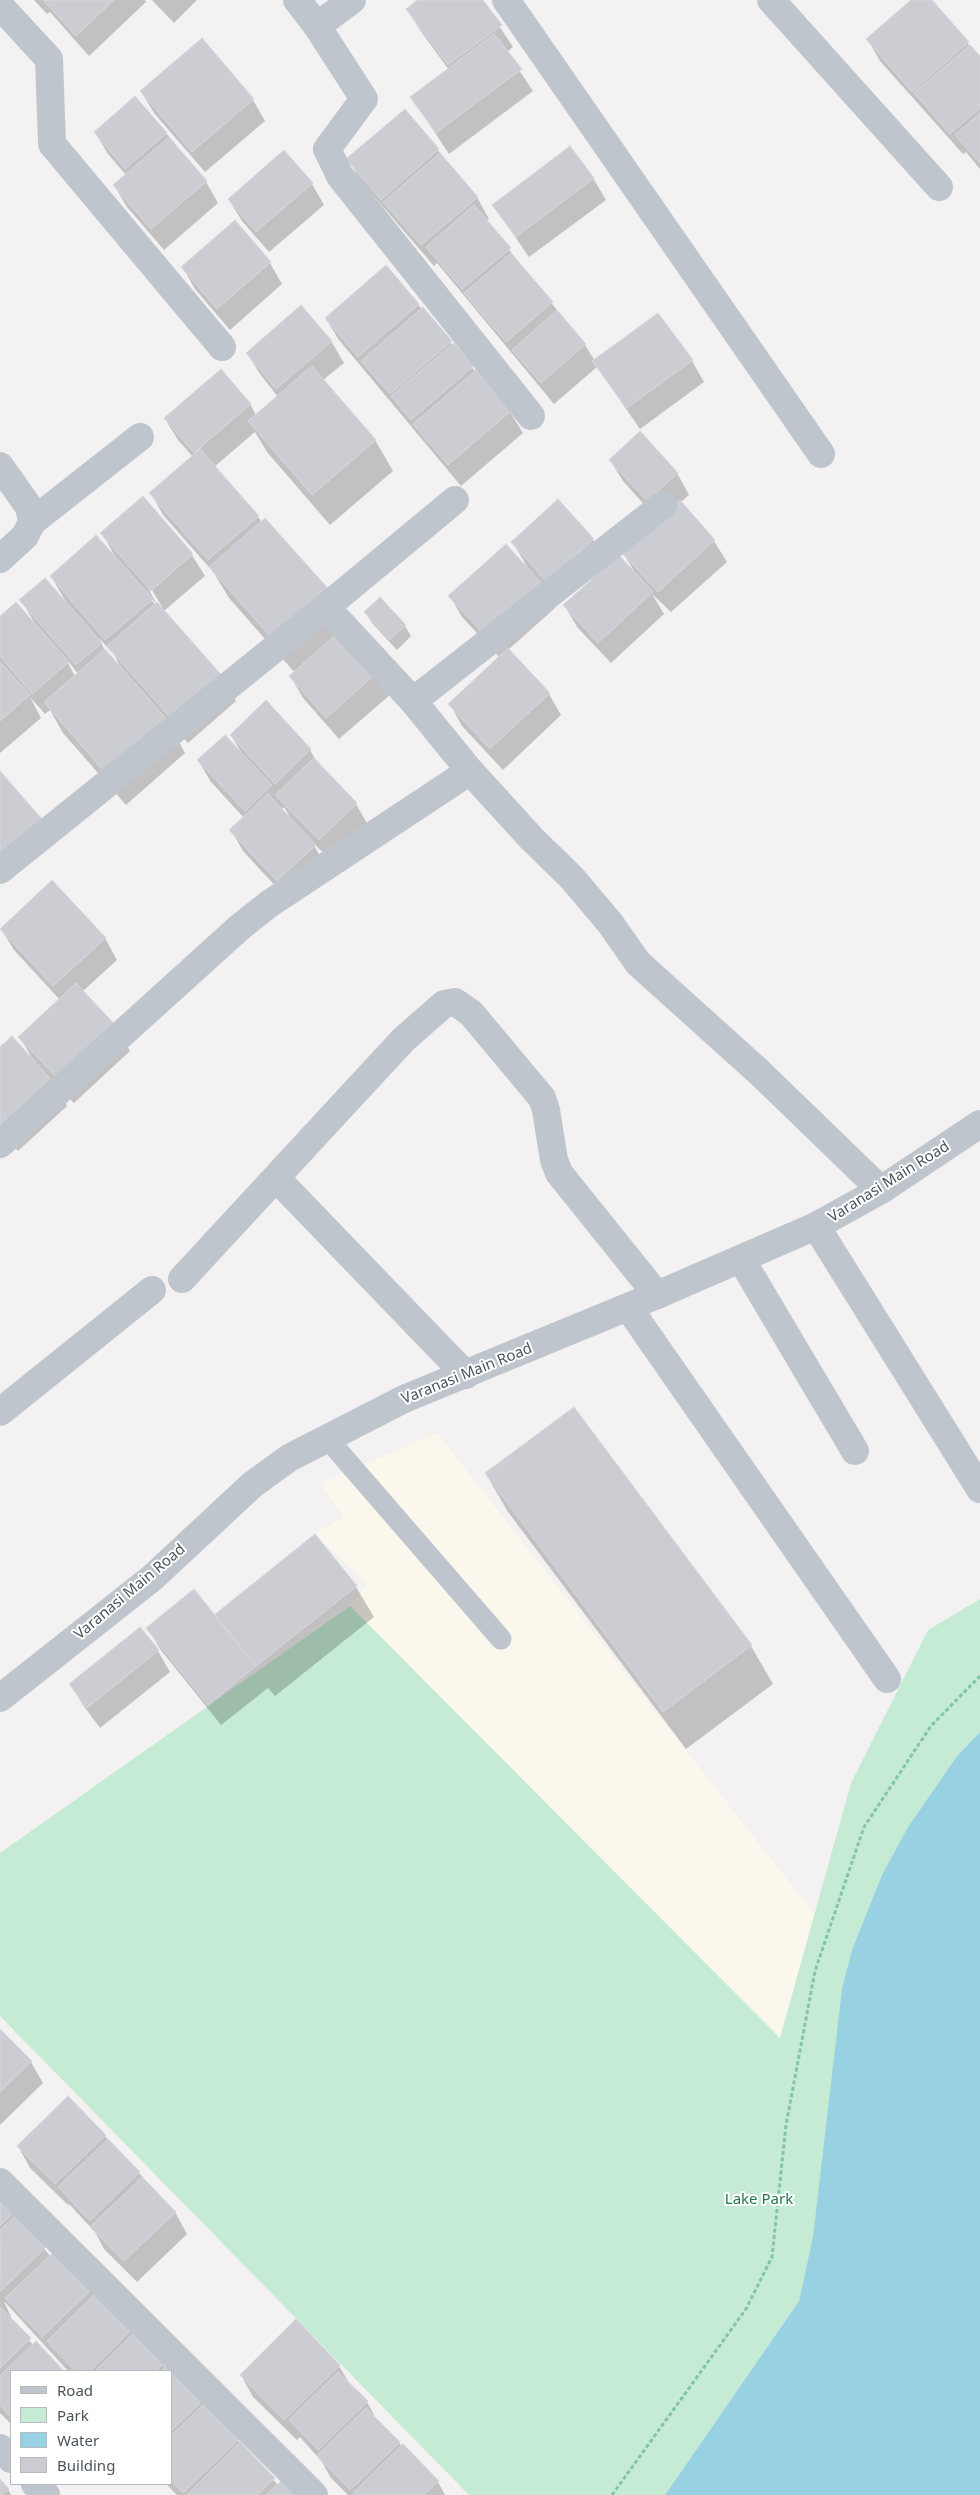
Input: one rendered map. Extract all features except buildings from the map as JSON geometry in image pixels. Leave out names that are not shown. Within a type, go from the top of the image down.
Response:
[{"type":"street","points":[[297,0],[317,26],[364,99],[327,149],[340,176],[531,416]]},
{"type":"street","points":[[317,26],[352,0]]},
{"type":"street","points":[[506,0],[821,454]]},
{"type":"street","points":[[771,0],[938,187]]},
{"type":"street","points":[[0,6],[49,59],[52,144],[222,347]]},
{"type":"street","points":[[0,559],[25,536],[32,522],[140,437]]},
{"type":"street","points":[[0,466],[29,507],[32,522]]},
{"type":"street","points":[[0,870],[326,607],[455,500]]},
{"type":"street","points":[[413,701],[663,505]]},
{"type":"street","points":[[326,607],[413,701],[470,771],[532,839],[572,878],[610,924],[638,963],[759,1072],[881,1190]]},
{"type":"street","points":[[0,1144],[240,927],[269,904],[470,771]]},
{"type":"street","points":[[182,1279],[277,1179],[403,1040],[444,1004],[455,1002],[470,1013],[542,1098],[559,1173],[657,1295]]},
{"type":"street","name":"Varanasi Main Road","points":[[0,1698],[152,1578],[252,1485],[289,1458],[326,1437],[404,1399],[657,1295],[816,1226],[881,1190],[980,1124]]},
{"type":"street","points":[[277,1179],[466,1375]]},
{"type":"street","points":[[816,1226],[980,1489]]},
{"type":"street","points":[[741,1259],[855,1451]]},
{"type":"street","points":[[0,1412],[152,1290]]},
{"type":"street","points":[[628,1307],[887,1679]]},
{"type":"street","points":[[0,2182],[314,2495]]},
{"type":"street","points":[[0,2448],[10,2458]]},
{"type":"street","points":[[36,2485],[46,2495]]},
{"type":"lane","points":[[326,1437],[501,1639]]},
{"type":"path","points":[[612,2495],[746,2309],[772,2257],[786,2125],[815,1971],[864,1827],[930,1726],[980,1676]]},
{"type":"shaded area","points":[[437,1433],[815,1915],[780,2038],[350,1606],[367,1584],[315,1534],[343,1517],[321,1483]]},
{"type":"green space","name":"Lake Park","points":[[980,1599],[980,1732],[957,1756],[908,1827],[799,2301],[665,2495],[469,2495],[0,2016],[0,1853],[350,1606],[780,2038],[851,1783],[928,1630]]},
{"type":"water","points":[[980,1732],[980,2495],[665,2495],[799,2301],[813,2237],[842,1989],[852,1950],[882,1875],[908,1827],[957,1756]]}]
